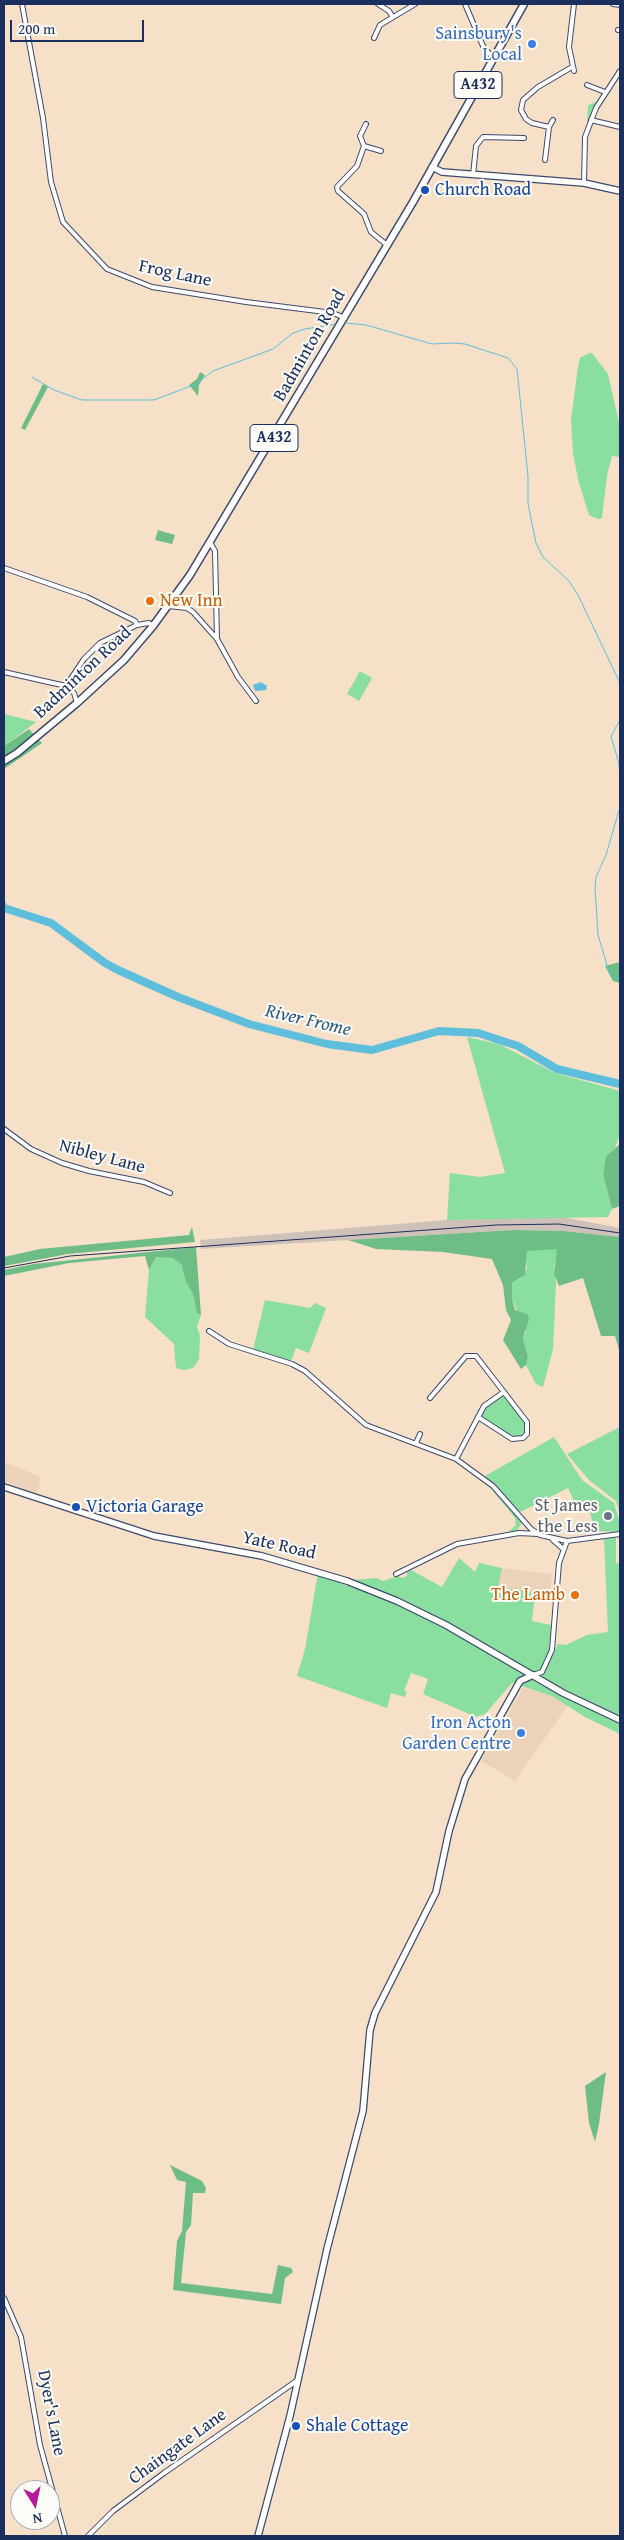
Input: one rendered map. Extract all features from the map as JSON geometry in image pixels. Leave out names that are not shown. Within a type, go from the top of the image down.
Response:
[{"type":"main road","name":"Badminton Road","points":[[4,760],[17,753],[77,703],[124,660],[168,606],[211,544],[387,245],[524,4]]},
{"type":"main road","points":[[432,167],[442,172],[584,183],[620,191]]},
{"type":"main road","name":"Yate Road","points":[[4,1486],[154,1536],[262,1556],[348,1581],[397,1601],[446,1625],[585,1704],[620,1720]]},
{"type":"main road","points":[[258,2536],[293,2387],[298,2380],[327,2249],[363,2111],[370,2030],[375,2013],[436,1892],[449,1831],[465,1779],[520,1681],[533,1675]]},
{"type":"street","name":"Frog Lane","points":[[22,4],[43,118],[51,182],[63,222],[107,269],[152,287],[333,313],[344,318]]},
{"type":"street","points":[[378,4],[389,11],[392,16]]},
{"type":"street","points":[[374,38],[380,25],[392,16],[415,4]]},
{"type":"street","points":[[466,4],[483,46],[493,58]]},
{"type":"street","points":[[549,127],[532,124],[526,119],[521,110],[523,100],[538,87],[573,68],[569,47],[574,4]]},
{"type":"street","points":[[613,4],[620,4]]},
{"type":"street","points":[[377,20],[380,25]]},
{"type":"street","points":[[584,183],[585,137],[591,120],[620,71]]},
{"type":"street","points":[[587,85],[606,92]]},
{"type":"street","points":[[545,160],[549,127],[553,120]]},
{"type":"street","points":[[591,120],[620,127]]},
{"type":"street","points":[[366,124],[360,136],[364,146],[354,171],[337,187],[338,191],[364,214],[370,232],[387,245]]},
{"type":"street","points":[[473,175],[476,146],[483,137],[524,138]]},
{"type":"street","points":[[512,145],[513,139]]},
{"type":"street","points":[[364,146],[381,151]]},
{"type":"street","points":[[211,544],[215,551],[217,639]]},
{"type":"street","points":[[4,568],[88,597],[135,621],[137,625]]},
{"type":"street","points":[[168,606],[187,608],[217,639],[238,677],[256,701]]},
{"type":"street","points":[[66,686],[92,650],[137,625],[149,623],[152,626]]},
{"type":"street","points":[[4,672],[66,686],[74,693],[77,703]]},
{"type":"street","name":"Nibley Lane","points":[[4,1129],[31,1149],[62,1162],[89,1171],[144,1182],[170,1193]]},
{"type":"street","points":[[209,1331],[229,1344],[292,1364],[304,1371],[366,1425],[456,1459],[493,1486],[526,1523],[540,1534],[552,1539],[566,1541],[620,1534]]},
{"type":"street","points":[[431,1395],[466,1356],[476,1356],[527,1422],[527,1434],[523,1438],[512,1439],[478,1417]]},
{"type":"street","points":[[456,1459],[484,1406],[504,1392]]},
{"type":"street","points":[[416,1443],[420,1434]]},
{"type":"street","points":[[519,1533],[526,1523]]},
{"type":"street","points":[[396,1574],[450,1546],[519,1533],[540,1534]]},
{"type":"street","points":[[552,1539],[562,1548]]},
{"type":"street","points":[[533,1675],[542,1672],[554,1642],[558,1572],[562,1548],[566,1541]]},
{"type":"street","name":"Dyer's Lane","points":[[4,2298],[21,2336],[40,2445],[65,2536]]},
{"type":"street","name":"Chaingate Lane","points":[[88,2536],[113,2512],[164,2474],[293,2387]]},
{"type":"shaded area","points":[[562,1217],[620,1228],[620,1237],[563,1231],[513,1230],[201,1249],[200,1240],[447,1220]]},
{"type":"shaded area","points":[[4,1462],[41,1477],[37,1494],[4,1482]]},
{"type":"shaded area","points":[[502,1568],[552,1574],[550,1591],[547,1595],[498,1587]]},
{"type":"shaded area","points":[[523,1688],[552,1696],[568,1705],[515,1781],[481,1761]]},
{"type":"green space","points":[[599,101],[593,110],[587,126],[588,105]]},
{"type":"green space","points":[[592,353],[608,374],[620,427],[620,457],[612,456],[607,475],[602,518],[598,519],[589,515],[579,483],[573,454],[571,420],[580,358]]},
{"type":"green space","points":[[200,372],[205,375],[199,385],[198,396],[189,385],[197,379]]},
{"type":"green space","points":[[43,384],[48,387],[25,430],[21,428]]},
{"type":"green space","points":[[158,530],[175,535],[172,544],[155,540]]},
{"type":"green space","points":[[360,671],[372,678],[359,701],[347,694]]},
{"type":"green space","points":[[4,714],[36,722],[4,746]]},
{"type":"green space","points":[[29,729],[42,743],[4,769],[4,746]]},
{"type":"green space","points":[[620,962],[620,983],[613,981],[605,966]]},
{"type":"green space","points":[[467,1037],[499,1044],[555,1073],[620,1091],[620,1134],[615,1148],[606,1156],[603,1174],[612,1209],[608,1217],[447,1220],[450,1173],[480,1177],[505,1173]]},
{"type":"green space","points":[[620,1144],[620,1206],[612,1209],[603,1174],[606,1156]]},
{"type":"green space","points":[[192,1227],[195,1242],[68,1254],[4,1266],[4,1257],[40,1249],[189,1235]]},
{"type":"green space","points":[[513,1230],[563,1231],[620,1237],[620,1353],[615,1336],[601,1336],[583,1278],[559,1286],[554,1274],[557,1249],[527,1251],[525,1275],[512,1283],[512,1299],[515,1310],[527,1314],[529,1319],[523,1338],[528,1357],[526,1365],[521,1369],[503,1340],[511,1320],[506,1310],[503,1285],[492,1259],[443,1252],[376,1249],[348,1240]]},
{"type":"green space","points":[[196,1247],[201,1315],[197,1313],[193,1294],[186,1282],[181,1264],[172,1258],[156,1257],[149,1270],[145,1256],[69,1263],[4,1276],[4,1270],[34,1264]]},
{"type":"green space","points":[[531,1249],[558,1249],[554,1267],[556,1283],[553,1349],[543,1387],[536,1384],[526,1365],[528,1357],[523,1338],[526,1332],[512,1299],[512,1283],[521,1278],[527,1269],[527,1251]]},
{"type":"green space","points":[[156,1257],[172,1258],[181,1264],[186,1282],[193,1294],[197,1313],[201,1315],[197,1327],[200,1336],[199,1359],[193,1368],[184,1370],[176,1368],[174,1344],[145,1317],[149,1270]]},
{"type":"green space","points":[[265,1300],[310,1308],[315,1303],[326,1308],[309,1353],[296,1348],[291,1361],[253,1350]]},
{"type":"green space","points":[[503,1396],[526,1423],[527,1430],[520,1437],[511,1436],[482,1418],[481,1414],[486,1407]]},
{"type":"green space","points":[[620,1427],[620,1514],[616,1501],[589,1480],[567,1454]]},
{"type":"green space","points":[[554,1437],[582,1480],[614,1503],[620,1523],[620,1532],[594,1531],[589,1506],[577,1508],[568,1488],[520,1512],[485,1476]]},
{"type":"green space","points":[[488,1485],[522,1522],[517,1531],[507,1533],[516,1525],[515,1518]]},
{"type":"green space","points":[[616,1537],[616,1563],[620,1564],[620,1734],[585,1717],[552,1696],[512,1683],[485,1714],[476,1717],[423,1694],[428,1679],[411,1673],[404,1691],[407,1692],[405,1697],[391,1693],[387,1708],[297,1676],[305,1649],[318,1573],[347,1586],[354,1580],[377,1578],[383,1581],[398,1576],[402,1578],[407,1576],[407,1572],[411,1570],[442,1587],[459,1558],[475,1572],[479,1563],[502,1568],[498,1587],[535,1593],[532,1621],[551,1625],[549,1649],[554,1652],[558,1644],[566,1645],[587,1635],[608,1632],[604,1538]]},
{"type":"green space","points":[[606,2072],[595,2142],[589,2123],[585,2086]]},
{"type":"green space","points":[[170,2165],[202,2181],[206,2188],[205,2193],[193,2193],[191,2225],[186,2232],[181,2283],[272,2294],[278,2265],[291,2268],[293,2272],[285,2278],[281,2304],[173,2290],[177,2241],[182,2231],[186,2182],[177,2180]]},
{"type":"water","points":[[261,682],[267,686],[266,690],[255,691],[253,685]]},
{"type":"waterway","points":[[346,323],[366,325],[432,344],[465,344],[508,358],[517,369],[528,476],[528,504],[536,543],[543,557],[569,581],[578,595],[620,683]]},
{"type":"waterway","points":[[32,377],[54,390],[82,400],[154,400],[196,384],[213,371],[273,349],[293,333],[305,329],[337,324]]},
{"type":"waterway","points":[[620,710],[620,720],[611,736],[619,764],[620,781]]},
{"type":"waterway","points":[[620,807],[606,855],[596,877],[595,888],[598,935],[610,975],[620,980]]},
{"type":"waterway","name":"River Frome","points":[[4,900],[8,909]]},
{"type":"waterway","name":"River Frome","points":[[4,908],[51,923],[105,963],[118,970],[178,997],[249,1024],[327,1044],[372,1050],[439,1031],[478,1033],[518,1046],[557,1069],[620,1084]]},
{"type":"railway","points":[[4,1268],[70,1256],[496,1225],[559,1224],[620,1233]]},
{"type":"place","name":"Sainsbury's Local","points":[[532,44]]},
{"type":"place","name":"Church Road","points":[[425,190]]},
{"type":"place","name":"New Inn","points":[[150,601]]},
{"type":"place","name":"Victoria Garage","points":[[76,1507]]},
{"type":"place","name":"St James the Less","points":[[608,1516]]},
{"type":"place","name":"The Lamb","points":[[575,1595]]},
{"type":"place","name":"Iron Acton Garden Centre","points":[[521,1733]]},
{"type":"place","name":"Shale Cottage","points":[[296,2426]]}]
